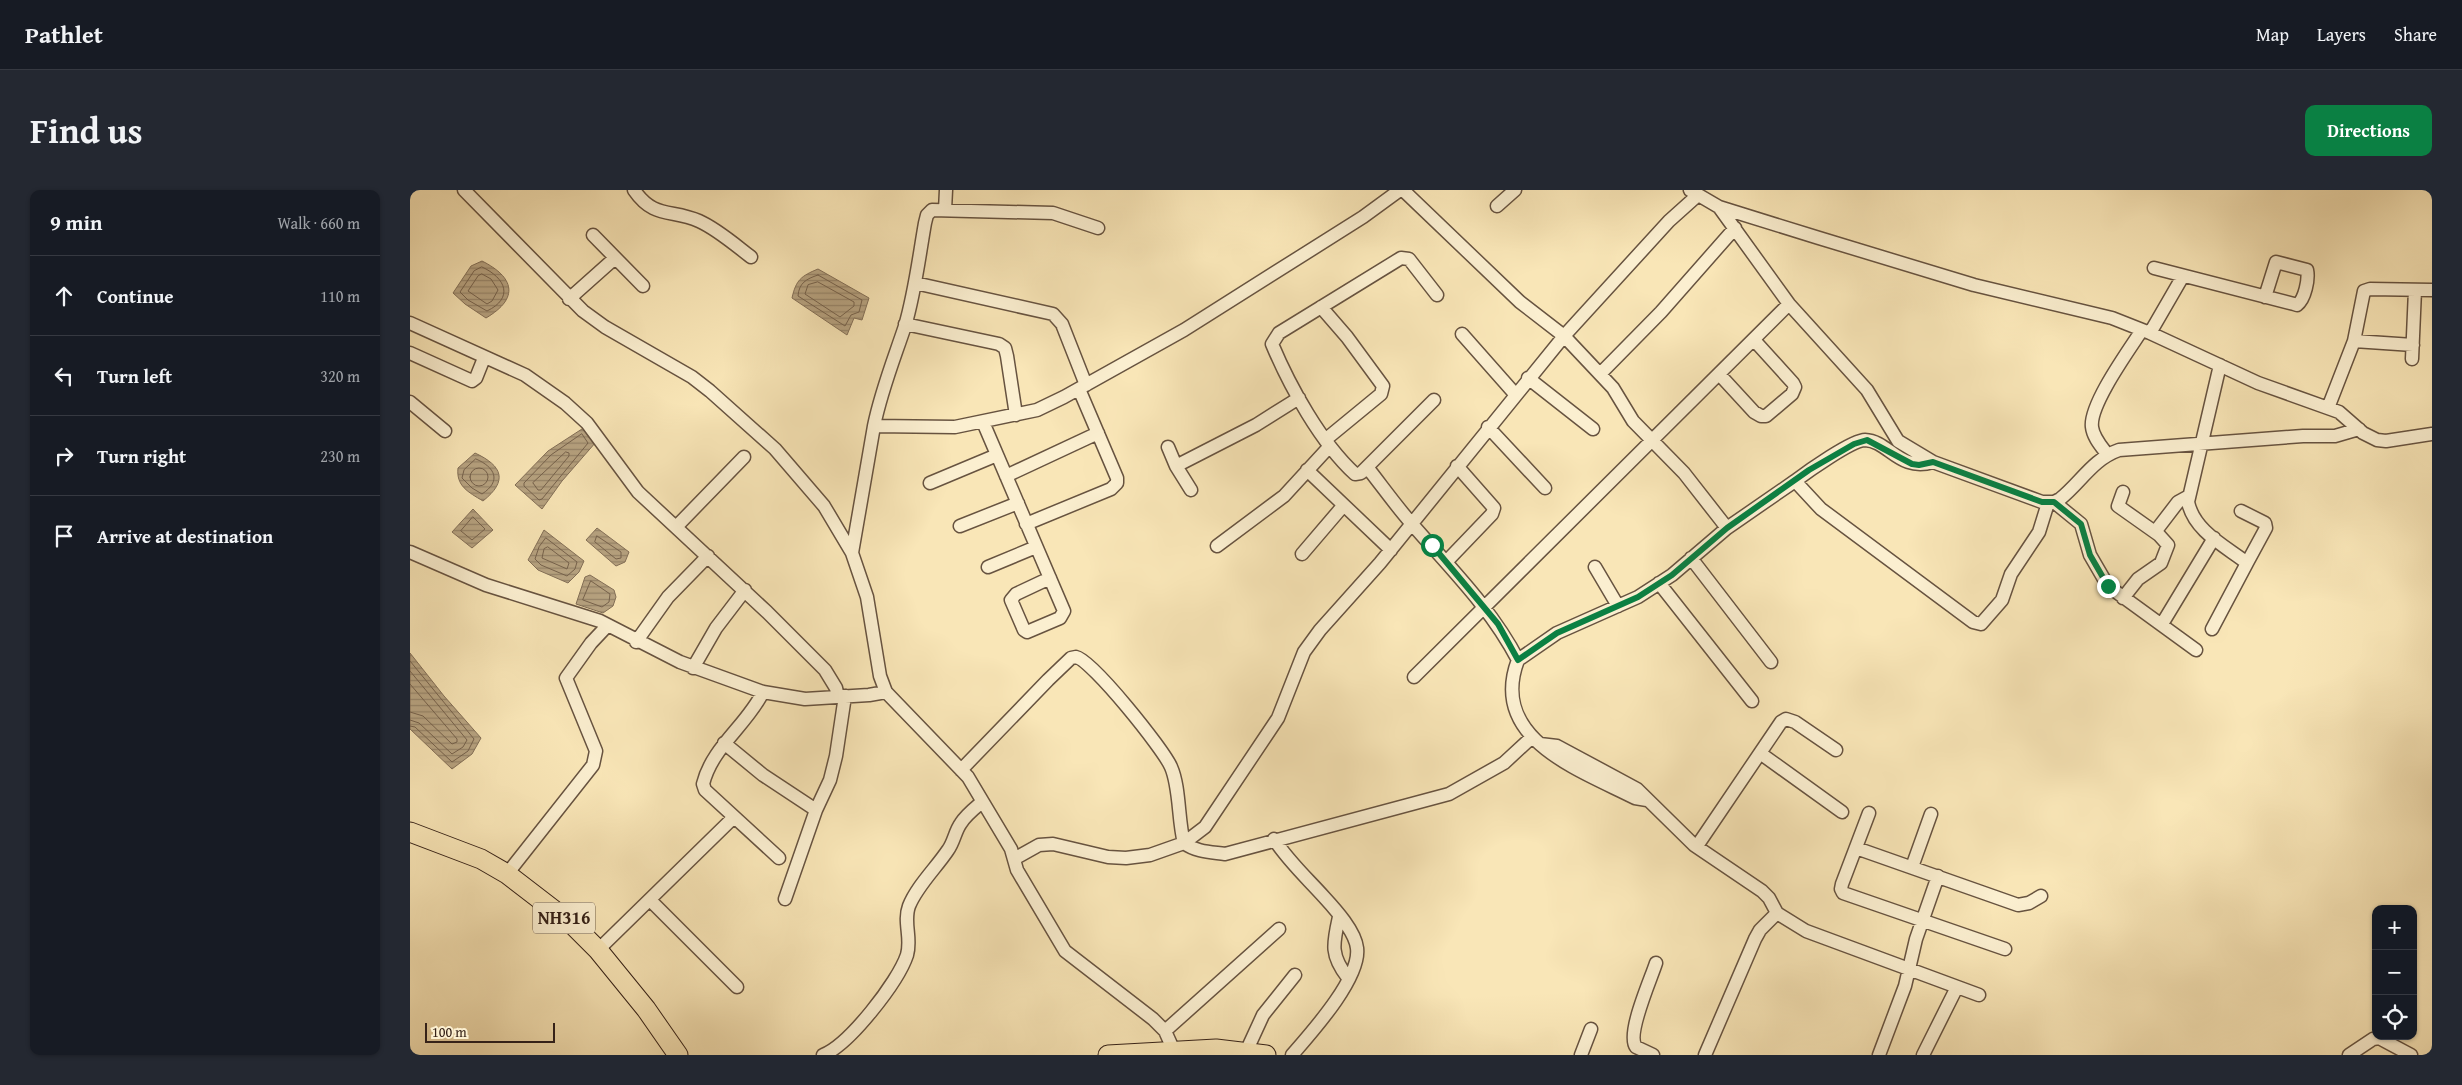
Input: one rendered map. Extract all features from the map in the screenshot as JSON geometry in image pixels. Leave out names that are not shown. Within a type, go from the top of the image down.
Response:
[{"type":"highway","name":"NH316","points":[[410,832],[481,859],[507,874],[572,924],[598,950],[646,1009],[678,1055]]},
{"type":"highway","points":[[1108,1055],[1216,1049],[1266,1055]]},
{"type":"street","points":[[464,190],[569,299],[605,327],[692,377],[775,449],[824,506],[852,553],[867,596],[880,676],[886,692],[968,777],[1011,849],[1017,870],[1064,951],[1153,1019],[1165,1031],[1174,1051]]},
{"type":"street","points":[[634,190],[648,207],[698,221],[750,256]]},
{"type":"street","points":[[945,210],[946,190]]},
{"type":"street","points":[[874,426],[955,427],[1037,410],[1184,330],[1402,190],[1520,302],[1564,336],[1613,388],[1633,421],[1684,473],[1727,528]]},
{"type":"street","points":[[1497,206],[1515,190]]},
{"type":"street","points":[[1014,859],[1039,845],[1053,844],[1108,857],[1126,858],[1150,855],[1184,843],[1205,827],[1278,718],[1304,652],[1390,550],[1564,336],[1669,221],[1701,193],[1719,207],[1789,304],[1867,390],[1898,441],[1933,462],[2051,503],[2081,524],[2090,555],[2108,586],[2196,650]]},
{"type":"street","points":[[1719,207],[1974,285],[2112,318],[2258,383],[2345,415],[2370,437],[2386,441],[2432,434]]},
{"type":"street","points":[[852,553],[880,397],[905,324],[915,283],[927,215],[932,210],[1053,213],[1098,228]]},
{"type":"street","points":[[1600,374],[1661,312],[1735,228]]},
{"type":"street","points":[[593,235],[643,286]]},
{"type":"street","points":[[1434,400],[1359,475],[1355,474],[1327,444],[1284,374],[1272,344],[1279,333],[1405,257],[1409,258],[1438,295]]},
{"type":"street","points":[[569,299],[615,258]]},
{"type":"street","points":[[2154,268],[2265,297]]},
{"type":"street","points":[[2106,454],[2092,428],[2094,414],[2104,390],[2183,276]]},
{"type":"street","points":[[915,283],[1054,314],[1062,324],[1098,433],[1117,478],[1115,486],[1026,524]]},
{"type":"street","points":[[2328,408],[2354,341],[2362,295],[2366,289],[2432,290]]},
{"type":"street","points":[[2412,359],[2415,290]]},
{"type":"street","points":[[1414,677],[1789,304]]},
{"type":"street","points":[[1217,546],[1284,496],[1327,444],[1381,394],[1383,386],[1347,337],[1321,307]]},
{"type":"street","points":[[410,323],[525,375],[588,422],[638,492],[745,590],[825,670],[842,697],[833,770],[816,810],[785,899]]},
{"type":"street","points":[[905,324],[999,344],[1004,348],[1007,356],[1016,415]]},
{"type":"street","points":[[1462,334],[1515,394]]},
{"type":"street","points":[[1719,374],[1754,412],[1761,416],[1766,416],[1792,394],[1795,386],[1793,383],[1754,340]]},
{"type":"street","points":[[2354,341],[2413,345]]},
{"type":"street","points":[[410,353],[472,381],[476,378],[484,358]]},
{"type":"street","points":[[2220,365],[2189,496],[2191,515],[2199,526],[2247,563]]},
{"type":"street","points":[[1528,378],[1593,429]]},
{"type":"street","points":[[1176,466],[1256,425],[1299,398]]},
{"type":"street","points":[[410,402],[446,431]]},
{"type":"street","points":[[983,422],[1063,606],[1063,615],[1036,631],[1027,632],[1024,630],[1011,600],[1016,594],[1050,578]]},
{"type":"street","points":[[1488,428],[1545,488]]},
{"type":"street","points":[[1795,481],[1821,509],[1973,622],[1981,624],[2002,600],[2011,574],[2039,532],[2051,503],[2065,495],[2106,454],[2134,447],[2335,436],[2359,429]]},
{"type":"street","points":[[1006,476],[1098,433]]},
{"type":"street","points":[[1933,462],[1919,465],[1912,464],[1872,442],[1861,441],[1809,470],[1727,528],[1659,583],[1618,606],[1557,633],[1518,660],[1512,674],[1515,707],[1536,741],[1557,746],[1637,789],[1697,846],[1762,891],[1769,898],[1777,913],[1806,931],[1824,939],[1979,995]]},
{"type":"street","points":[[1168,447],[1176,466],[1192,490]]},
{"type":"street","points":[[930,483],[997,455]]},
{"type":"street","points":[[676,527],[744,457]]},
{"type":"street","points":[[1446,562],[1493,511],[1492,505],[1457,466]]},
{"type":"street","points":[[1367,467],[1411,524],[1498,624],[1518,660]]},
{"type":"street","points":[[1307,470],[1390,550]]},
{"type":"street","points":[[2123,492],[2118,506],[2155,532],[2168,545],[2161,563],[2138,579],[2123,598]]},
{"type":"street","points":[[2155,532],[2178,502],[2189,496]]},
{"type":"street","points":[[960,526],[1018,504]]},
{"type":"street","points":[[1302,554],[1343,506]]},
{"type":"street","points":[[2212,629],[2266,528],[2264,523],[2241,511]]},
{"type":"street","points":[[2162,624],[2214,538]]},
{"type":"street","points":[[988,567],[1036,547]]},
{"type":"street","points":[[410,552],[486,585],[592,618],[636,642],[693,668],[763,692],[805,699],[886,692]]},
{"type":"street","points":[[636,642],[668,597],[708,556]]},
{"type":"street","points":[[1691,558],[1771,662]]},
{"type":"street","points":[[1595,567],[1618,606]]},
{"type":"street","points":[[1659,583],[1752,701]]},
{"type":"street","points":[[693,668],[716,628],[745,590]]},
{"type":"street","points":[[507,874],[593,765],[596,751],[566,678],[586,650],[607,626]]},
{"type":"street","points":[[961,770],[1071,658],[1081,658],[1107,684],[1166,757],[1176,780],[1177,804],[1184,843],[1206,852],[1225,854],[1274,839],[1449,794],[1504,763],[1536,741]]},
{"type":"street","points":[[763,692],[756,708],[724,743],[703,784],[705,790],[733,818],[779,858]]},
{"type":"street","points":[[1697,846],[1760,753],[1786,719],[1796,722],[1836,750]]},
{"type":"street","points":[[724,743],[763,775],[816,810]]},
{"type":"street","points":[[1760,753],[1842,812]]},
{"type":"street","points":[[823,1055],[839,1046],[848,1037],[894,980],[907,955],[910,942],[906,921],[909,906],[953,843],[962,821],[982,802]]},
{"type":"street","points":[[1869,813],[1842,884],[1841,889],[1843,893],[2005,950]]},
{"type":"street","points":[[1912,867],[1931,814]]},
{"type":"street","points":[[598,950],[733,818]]},
{"type":"street","points":[[1274,839],[1286,859],[1326,899],[1351,934],[1357,949],[1356,963],[1326,1016],[1292,1055]]},
{"type":"street","points":[[1856,848],[2018,905],[2029,903],[2041,896]]},
{"type":"street","points":[[1879,1055],[1901,999],[1922,921],[1938,876]]},
{"type":"street","points":[[650,900],[737,987]]},
{"type":"street","points":[[1705,1055],[1754,939],[1777,913]]},
{"type":"street","points":[[1339,917],[1333,944],[1334,954],[1339,967],[1348,978]]},
{"type":"street","points":[[1165,1031],[1279,929]]},
{"type":"street","points":[[1653,1055],[1636,1047],[1634,1039],[1638,1015],[1656,963]]},
{"type":"street","points":[[1246,1052],[1263,1015],[1295,975]]},
{"type":"street","points":[[1923,1055],[1958,987]]},
{"type":"street","points":[[1581,1055],[1591,1029]]},
{"type":"street","points":[[2349,1055],[2373,1039],[2379,1038],[2411,1055]]},
{"type":"water","points":[[482,261],[501,274],[509,288],[504,303],[486,318],[465,304],[453,293],[471,266]]},
{"type":"water","points":[[818,269],[869,298],[862,320],[854,318],[847,335],[792,298],[795,287],[800,279]]},
{"type":"water","points":[[585,427],[596,442],[562,481],[542,509],[515,485],[548,451]]},
{"type":"water","points":[[475,453],[492,463],[499,474],[496,487],[483,501],[464,488],[458,474],[458,468]]},
{"type":"water","points":[[473,509],[493,530],[472,548],[452,532]]},
{"type":"water","points":[[597,528],[629,552],[625,562],[616,566],[586,540]]},
{"type":"water","points":[[544,530],[584,561],[579,572],[568,583],[538,570],[528,560]]},
{"type":"water","points":[[590,575],[614,590],[616,597],[613,606],[603,613],[576,604],[585,577]]},
{"type":"water","points":[[410,653],[481,738],[472,754],[452,769],[410,729]]},
{"type":"route","points":[[1432,545],[1498,624],[1518,660],[1557,633],[1638,597],[1672,575],[1727,528],[1809,470],[1854,444],[1867,440],[1912,464],[1925,465],[1933,462],[2042,502],[2054,502],[2081,524],[2090,555],[2108,586]]}]
